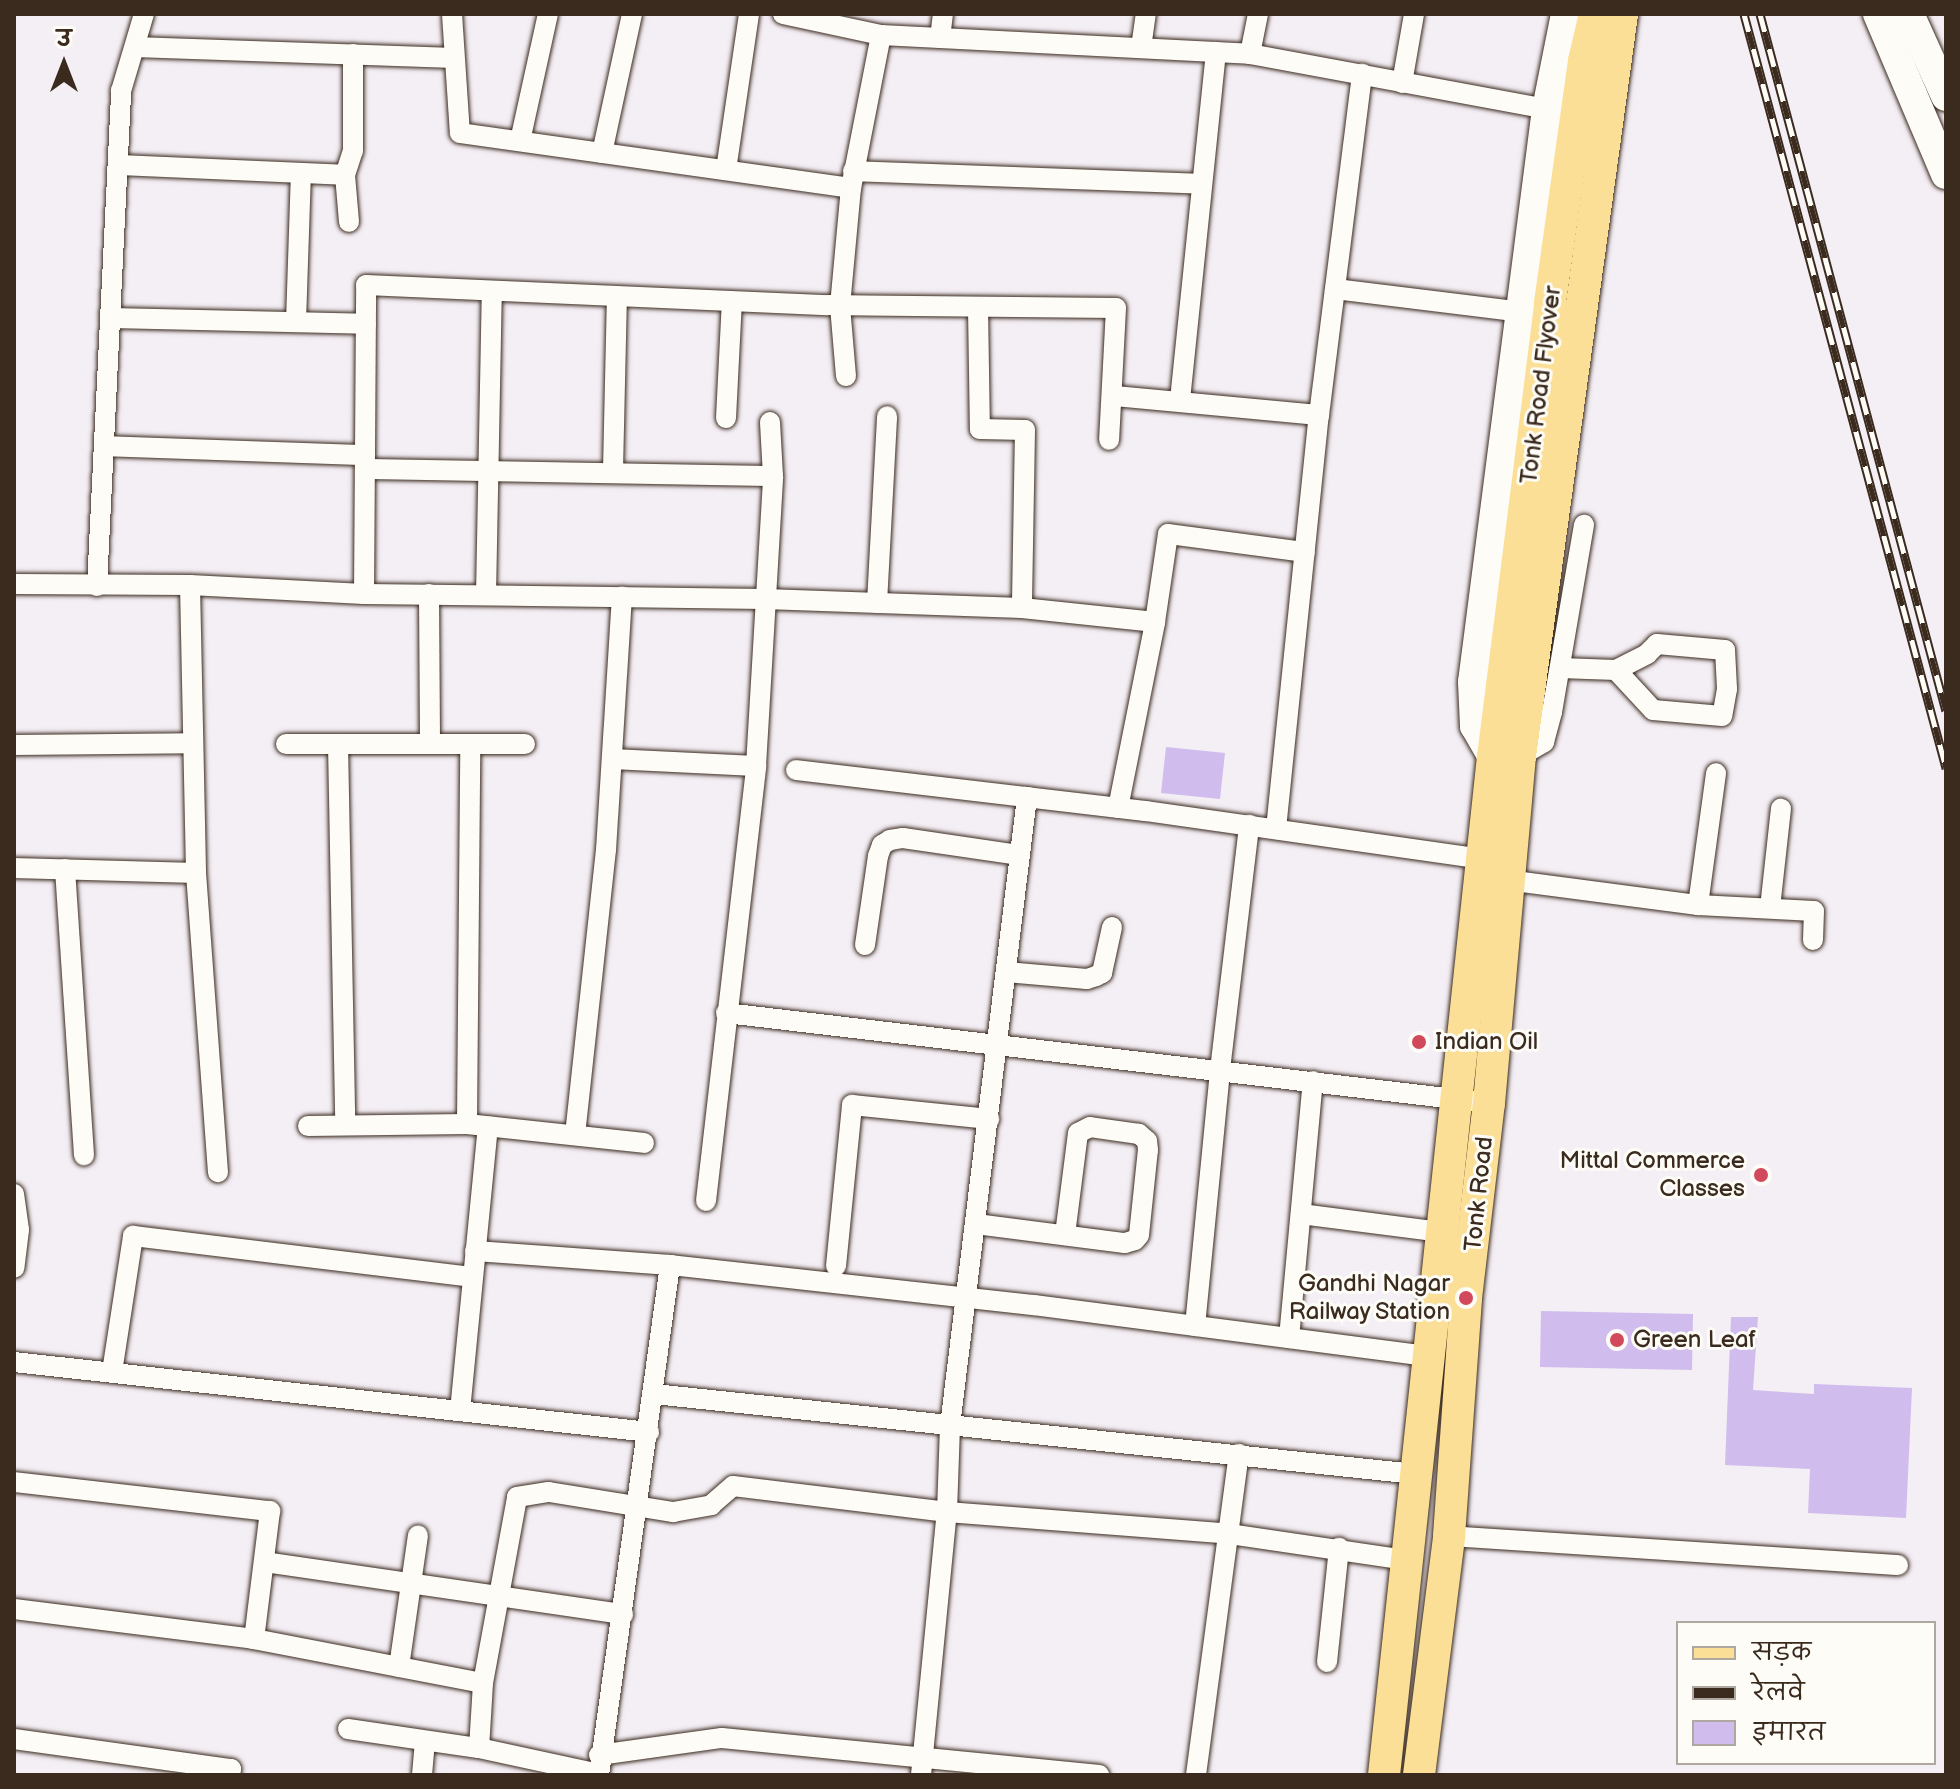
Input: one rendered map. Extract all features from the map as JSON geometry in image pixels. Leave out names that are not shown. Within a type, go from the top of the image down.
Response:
[{"type":"main road","name":"Tonk Road Flyover","points":[[1513,715],[1550,303],[1584,61],[1595,14]]},
{"type":"main road","name":"Tonk Road Flyover","points":[[1506,756],[1622,14]]},
{"type":"main road","name":"Tonk Road","points":[[1419,1775],[1449,1536],[1466,1298],[1474,1101],[1506,756]]},
{"type":"main road","name":"Tonk Road","points":[[1384,1775],[1442,1232],[1474,1101]]},
{"type":"street","points":[[97,586],[121,91],[137,47],[144,14]]},
{"type":"street","points":[[452,14],[452,58],[460,133],[726,170],[852,179],[1201,184]]},
{"type":"street","points":[[520,141],[548,14]]},
{"type":"street","points":[[602,153],[632,14]]},
{"type":"street","points":[[726,170],[749,14]]},
{"type":"street","points":[[783,14],[812,17],[881,35],[1250,54],[1547,109]]},
{"type":"street","points":[[940,38],[943,14]]},
{"type":"street","points":[[1141,48],[1146,14]]},
{"type":"street","points":[[1250,54],[1258,14]]},
{"type":"street","points":[[1402,83],[1414,14]]},
{"type":"street","points":[[1566,14],[1547,109],[1473,682],[1475,726],[1506,756],[1544,742],[1584,525]]},
{"type":"street","points":[[1878,14],[1946,174]]},
{"type":"street","points":[[1909,14],[1946,96]]},
{"type":"street","points":[[846,376],[840,306],[852,179],[881,35]]},
{"type":"street","points":[[137,47],[452,58]]},
{"type":"street","points":[[1180,400],[1216,52]]},
{"type":"street","points":[[349,222],[345,175],[353,151],[353,54]]},
{"type":"street","points":[[1276,829],[1319,415],[1362,74]]},
{"type":"street","points":[[118,165],[345,175]]},
{"type":"street","points":[[296,322],[301,173]]},
{"type":"street","points":[[364,594],[366,285],[840,306],[1116,308],[1114,396],[1109,440]]},
{"type":"street","points":[[1335,289],[1521,312]]},
{"type":"street","points":[[486,595],[492,291]]},
{"type":"street","points":[[613,470],[617,296]]},
{"type":"street","points":[[726,418],[732,301]]},
{"type":"street","points":[[978,307],[980,429],[1025,430],[1022,608]]},
{"type":"street","points":[[110,318],[366,324]]},
{"type":"street","points":[[1114,396],[1319,415]]},
{"type":"street","points":[[877,603],[887,416]]},
{"type":"street","points":[[706,1201],[756,766],[773,476],[770,422]]},
{"type":"street","points":[[104,446],[489,469],[773,476]]},
{"type":"street","points":[[1118,808],[1155,622],[1168,534],[1305,552]]},
{"type":"street","points":[[14,584],[190,585],[364,594],[765,599],[1022,608],[1155,622]]},
{"type":"street","points":[[190,585],[196,873],[218,1172]]},
{"type":"street","points":[[429,594],[430,744]]},
{"type":"street","points":[[575,1135],[612,759],[622,597]]},
{"type":"street","points":[[1560,668],[1616,670],[1647,654],[1657,644],[1725,650],[1727,689],[1722,716],[1653,710],[1616,670]]},
{"type":"street","points":[[14,745],[193,743]]},
{"type":"street","points":[[286,744],[525,744]]},
{"type":"street","points":[[338,744],[345,1123]]},
{"type":"street","points":[[460,1411],[475,1251],[477,1125],[470,744]]},
{"type":"street","points":[[612,759],[756,766]]},
{"type":"street","points":[[796,770],[1276,829],[1698,905],[1814,911],[1813,940]]},
{"type":"street","points":[[1698,905],[1716,773]]},
{"type":"street","points":[[922,1765],[947,1512],[950,1426],[1027,797]]},
{"type":"street","points":[[1770,908],[1781,809]]},
{"type":"street","points":[[1195,1326],[1220,1070],[1249,825]]},
{"type":"street","points":[[865,945],[878,856],[882,845],[890,840],[903,838],[1020,855]]},
{"type":"street","points":[[14,868],[196,873]]},
{"type":"street","points":[[65,869],[84,1155]]},
{"type":"street","points":[[1006,972],[1087,979],[1096,976],[1102,973],[1112,927]]},
{"type":"street","points":[[726,1013],[1474,1101]]},
{"type":"street","points":[[1289,1338],[1313,1081]]},
{"type":"street","points":[[836,1266],[852,1105],[989,1119]]},
{"type":"street","points":[[308,1126],[345,1123],[477,1125],[644,1143]]},
{"type":"street","points":[[976,1224],[1125,1243],[1135,1240],[1139,1235],[1148,1150],[1147,1141],[1139,1134],[1090,1127],[1078,1133],[1065,1235]]},
{"type":"street","points":[[14,1194],[19,1230],[14,1268]]},
{"type":"street","points":[[1301,1214],[1442,1232]]},
{"type":"street","points":[[112,1372],[133,1236],[472,1277]]},
{"type":"street","points":[[475,1251],[670,1265],[967,1298],[1427,1356]]},
{"type":"street","points":[[599,1768],[649,1432],[670,1265]]},
{"type":"street","points":[[14,1362],[649,1432]]},
{"type":"street","points":[[654,1394],[1415,1474]]},
{"type":"street","points":[[1196,1775],[1239,1454]]},
{"type":"street","points":[[14,1482],[270,1511],[254,1639]]},
{"type":"street","points":[[479,1748],[483,1683],[517,1497],[549,1492],[673,1512],[711,1505],[733,1486],[947,1512],[1230,1534],[1407,1560]]},
{"type":"street","points":[[399,1667],[418,1535]]},
{"type":"street","points":[[1449,1536],[1898,1565]]},
{"type":"street","points":[[1327,1662],[1339,1548]]},
{"type":"street","points":[[265,1562],[623,1614]]},
{"type":"street","points":[[14,1609],[254,1639],[483,1683]]},
{"type":"street","points":[[348,1729],[599,1768],[722,1738],[922,1765],[1099,1775]]},
{"type":"street","points":[[14,1739],[231,1769],[230,1775]]},
{"type":"street","points":[[422,1775],[425,1742]]},
{"type":"building","points":[[1166,747],[1225,753],[1220,799],[1161,793]]},
{"type":"building","name":"Green Leaf","points":[[1541,1311],[1693,1314],[1692,1370],[1540,1367]]},
{"type":"building","points":[[1731,1317],[1758,1317],[1753,1390],[1814,1394],[1814,1384],[1912,1388],[1906,1518],[1808,1513],[1810,1469],[1725,1465]]},
{"type":"railway","points":[[1744,14],[1946,768]]},
{"type":"railway","points":[[1760,14],[1946,711]]},
{"type":"place","name":"Indian Oil","points":[[1419,1042]]},
{"type":"place","name":"Mittal Commerce Classes","points":[[1761,1175]]},
{"type":"place","name":"Gandhi Nagar Railway Station","points":[[1466,1298]]},
{"type":"place","name":"Green Leaf","points":[[1617,1340]]}]
